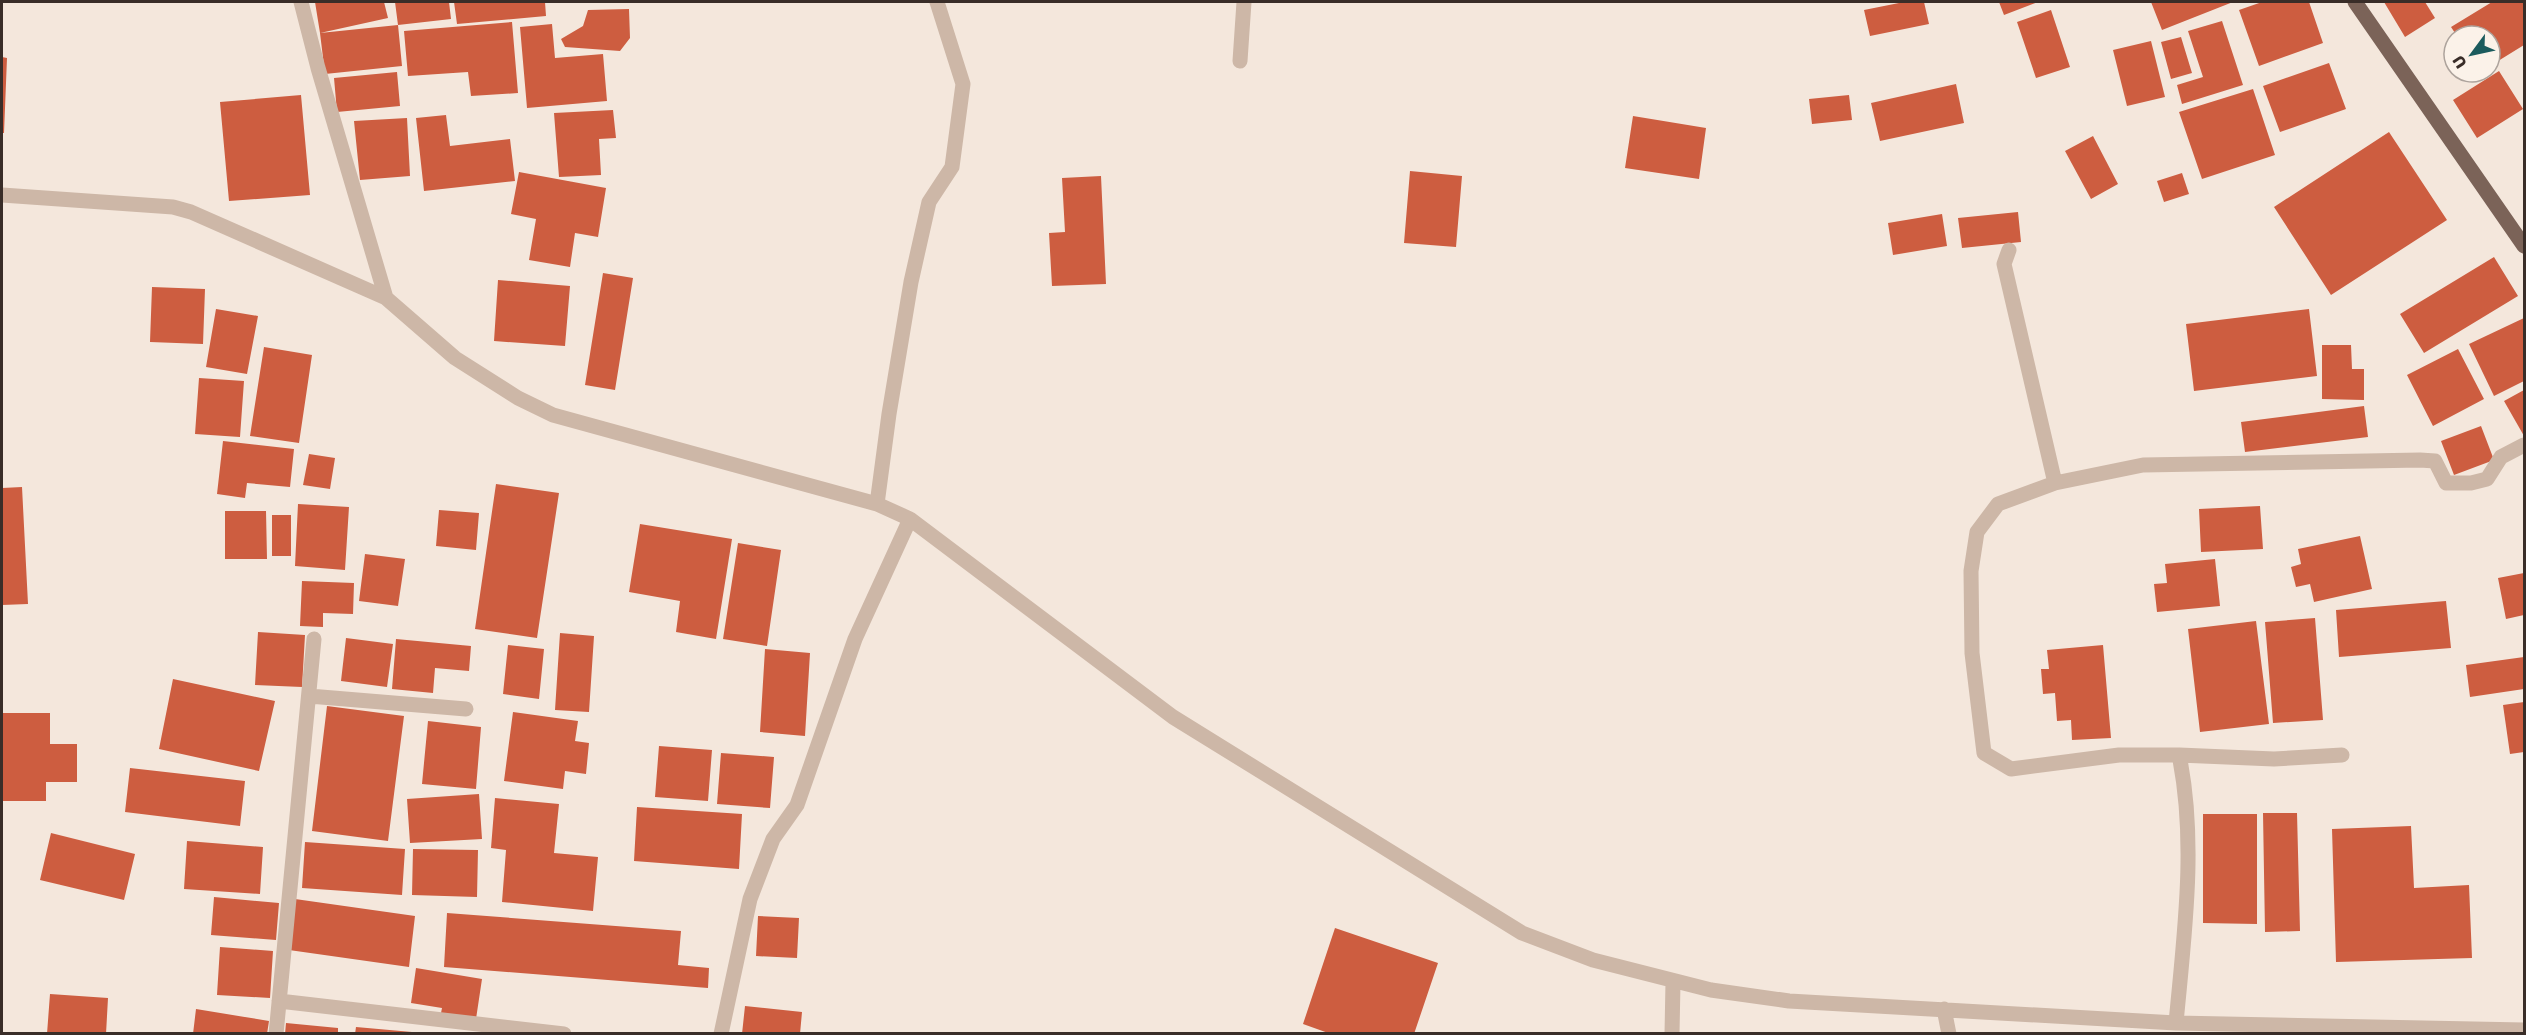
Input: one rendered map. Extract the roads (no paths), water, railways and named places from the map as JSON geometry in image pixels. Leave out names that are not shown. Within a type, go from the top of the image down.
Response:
[{"type":"main road","points":[[2355,2],[2524,246]]},
{"type":"street","points":[[301,2],[318,68],[386,298]]},
{"type":"street","points":[[877,504],[911,282],[929,202],[952,167],[963,84],[937,2]]},
{"type":"street","points":[[1240,61],[1244,2]]},
{"type":"street","points":[[2,195],[173,207],[191,212],[386,298],[455,358],[518,398],[553,415],[877,504],[910,519],[1173,717],[1521,933],[1593,960],[1651,973],[1674,982],[1790,1001],[2176,1023],[2524,1030]]},
{"type":"street","points":[[2009,250],[2004,264],[2055,483]]},
{"type":"street","points":[[2342,754],[2274,759],[2119,754],[2011,769],[1984,753],[1972,653],[1971,571],[1977,532],[1998,504],[2055,483],[2143,465],[2428,461],[2446,483],[2471,483],[2487,479],[2501,457],[2524,445]]},
{"type":"street","points":[[721,1034],[750,899],[773,839],[797,805],[855,639],[910,519]]},
{"type":"street","points":[[276,1034],[314,639]]},
{"type":"street","points":[[309,696],[466,709]]},
{"type":"street","points":[[2176,1023],[2186,916],[2187,835],[2184,776],[2179,755]]},
{"type":"street","points":[[1672,1034],[1674,982]]},
{"type":"street","points":[[279,1001],[564,1034]]},
{"type":"street","points":[[1944,1009],[1949,1034]]}]
